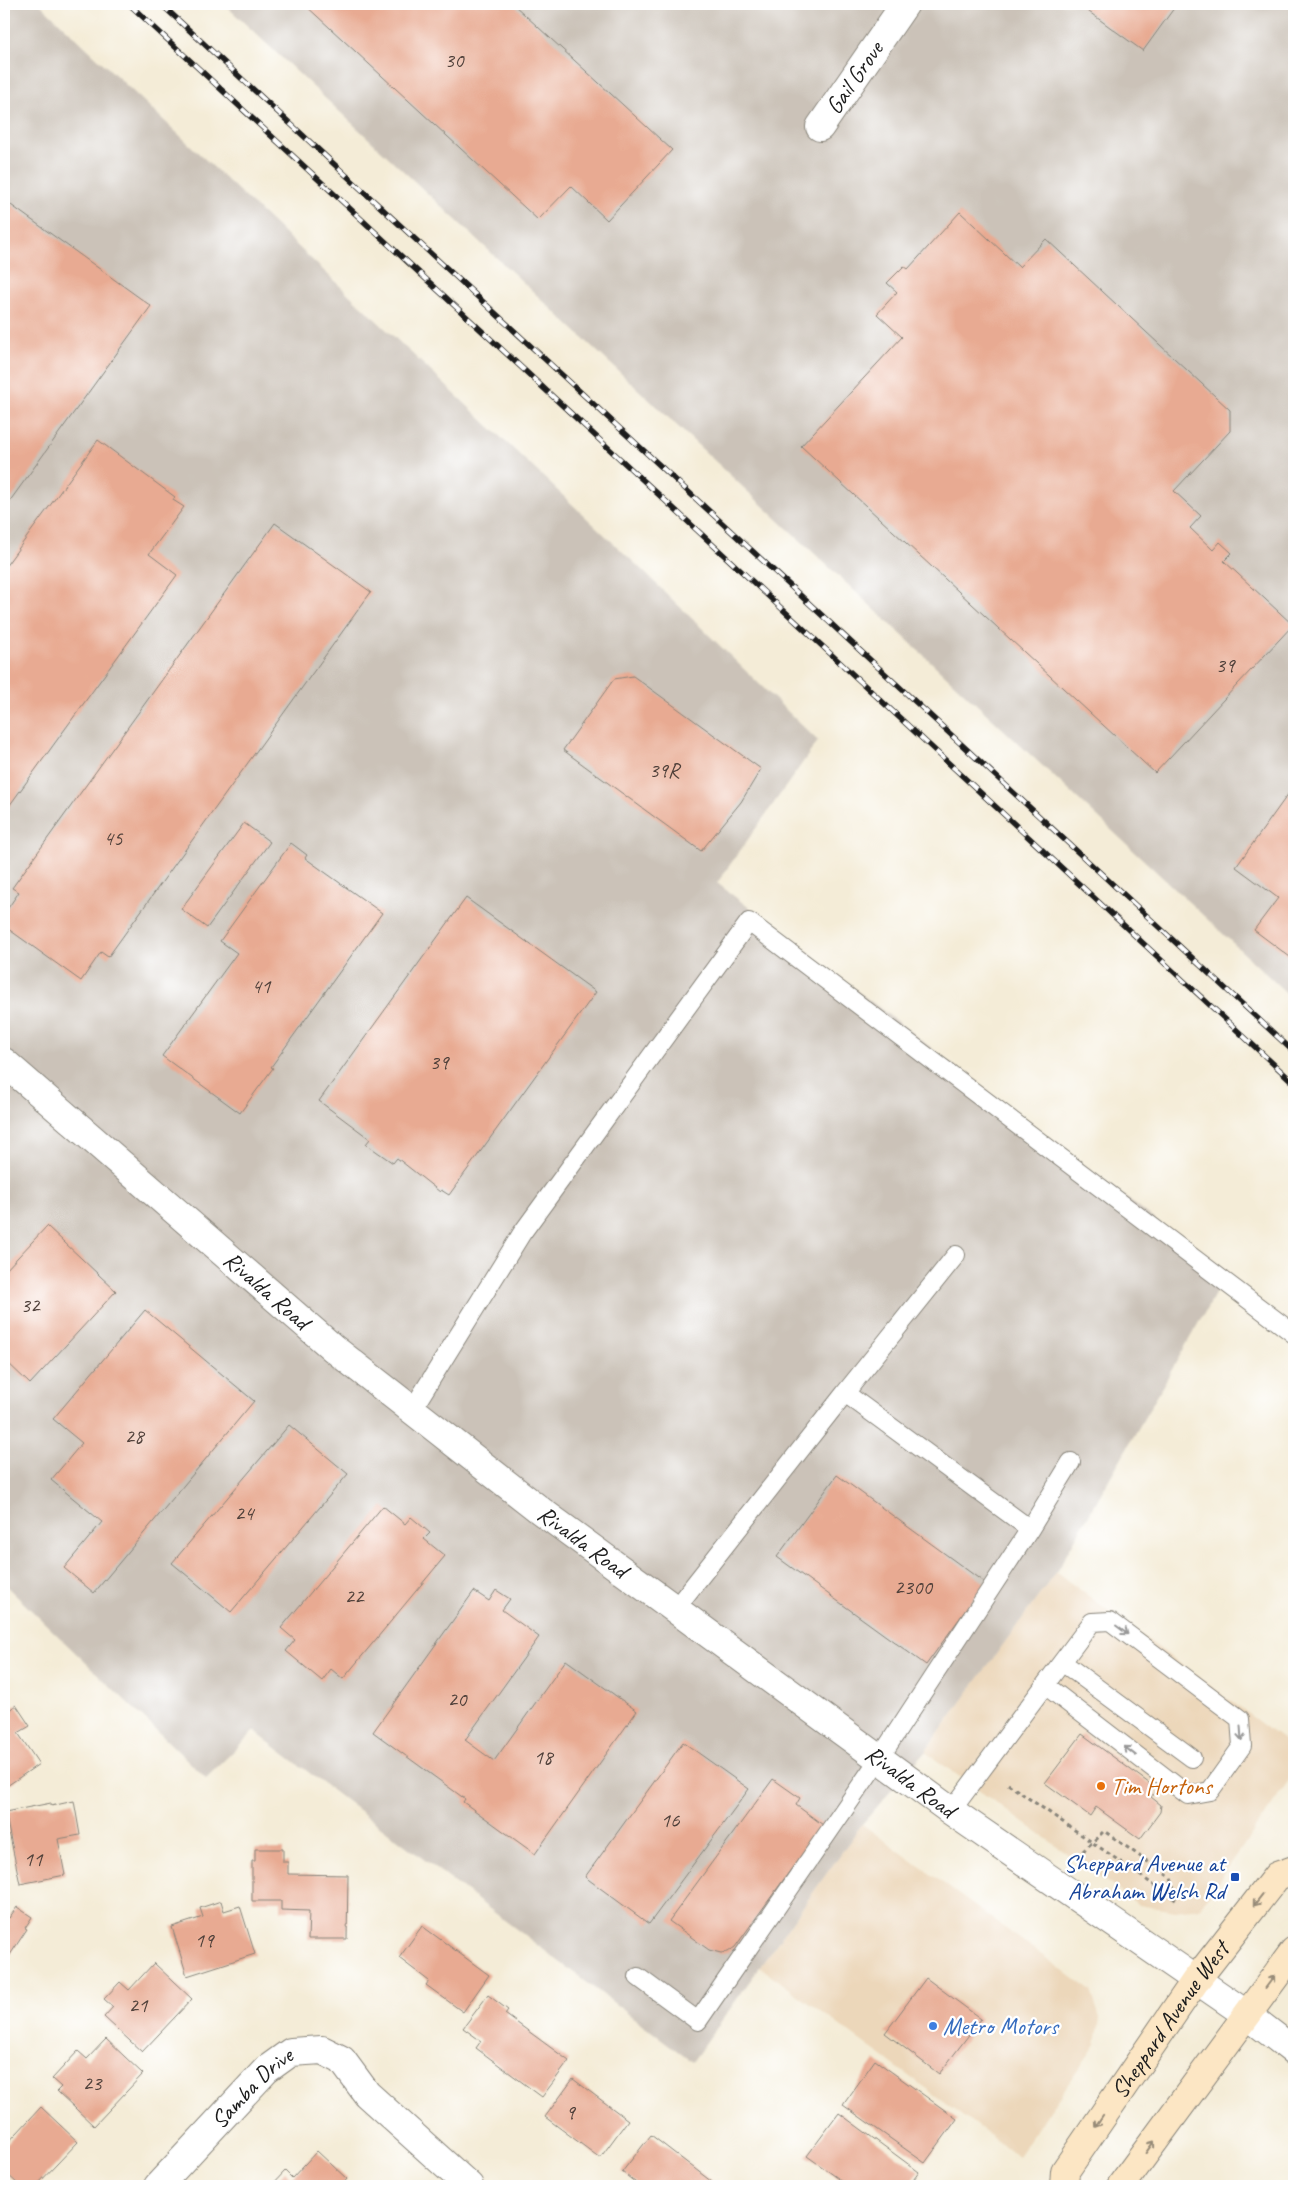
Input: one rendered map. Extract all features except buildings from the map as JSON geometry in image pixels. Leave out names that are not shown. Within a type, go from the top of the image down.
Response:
[{"type":"main road","name":"Sheppard Avenue West","points":[[1064,2186],[1065,2171],[1196,1980],[1278,1876],[1294,1870]]},
{"type":"main road","points":[[1121,2186],[1294,1951]]},
{"type":"street","name":"Gail Grove","points":[[820,127],[905,4]]},
{"type":"street","name":"Rivalda Road","points":[[4,1062],[333,1348],[541,1511],[951,1811],[1246,2014],[1294,2051]]},
{"type":"street","name":"Samba Drive","points":[[158,2186],[266,2070],[292,2052],[322,2050],[342,2060],[367,2094],[469,2186]]},
{"type":"lane","points":[[412,1410],[522,1233],[749,922],[1294,1334]]},
{"type":"lane","points":[[675,1609],[956,1255]]},
{"type":"lane","points":[[845,1393],[1030,1529]]},
{"type":"lane","points":[[638,1977],[698,2021],[879,1759],[1030,1529],[1071,1462]]},
{"type":"lane","points":[[951,1811],[1062,1662],[1092,1622],[1110,1621],[1240,1719],[1242,1746],[1210,1791],[1188,1795],[1045,1685]]},
{"type":"lane","points":[[1062,1662],[1192,1758]]},
{"type":"path","points":[[1008,1784],[1093,1841],[1177,1901],[1171,1878],[1104,1831],[1093,1841],[1077,1857]]},
{"type":"shaded area","points":[[4,4],[40,4],[642,570],[818,741],[717,883],[1226,1275],[1056,1572],[925,1752],[862,1824],[692,2062],[254,1731],[206,1778],[4,1584]]},
{"type":"shaded area","points":[[224,4],[1294,4],[1294,1000]]},
{"type":"shaded area","points":[[1056,1572],[1294,1748],[1294,1773],[1200,1908],[1176,1911],[1139,1905],[925,1752]]},
{"type":"shaded area","points":[[862,1824],[1091,1991],[1100,2018],[1096,2044],[1018,2156],[760,1967]]},
{"type":"railway","points":[[129,4],[1294,1083]]},
{"type":"railway","points":[[161,4],[1294,1052]]},
{"type":"place","name":"Tim Hortons","points":[[1101,1786]]},
{"type":"place","name":"Sheppard Avenue at Abraham Welsh Rd","points":[[1235,1877]]},
{"type":"place","name":"Metro Motors","points":[[933,2026]]}]
